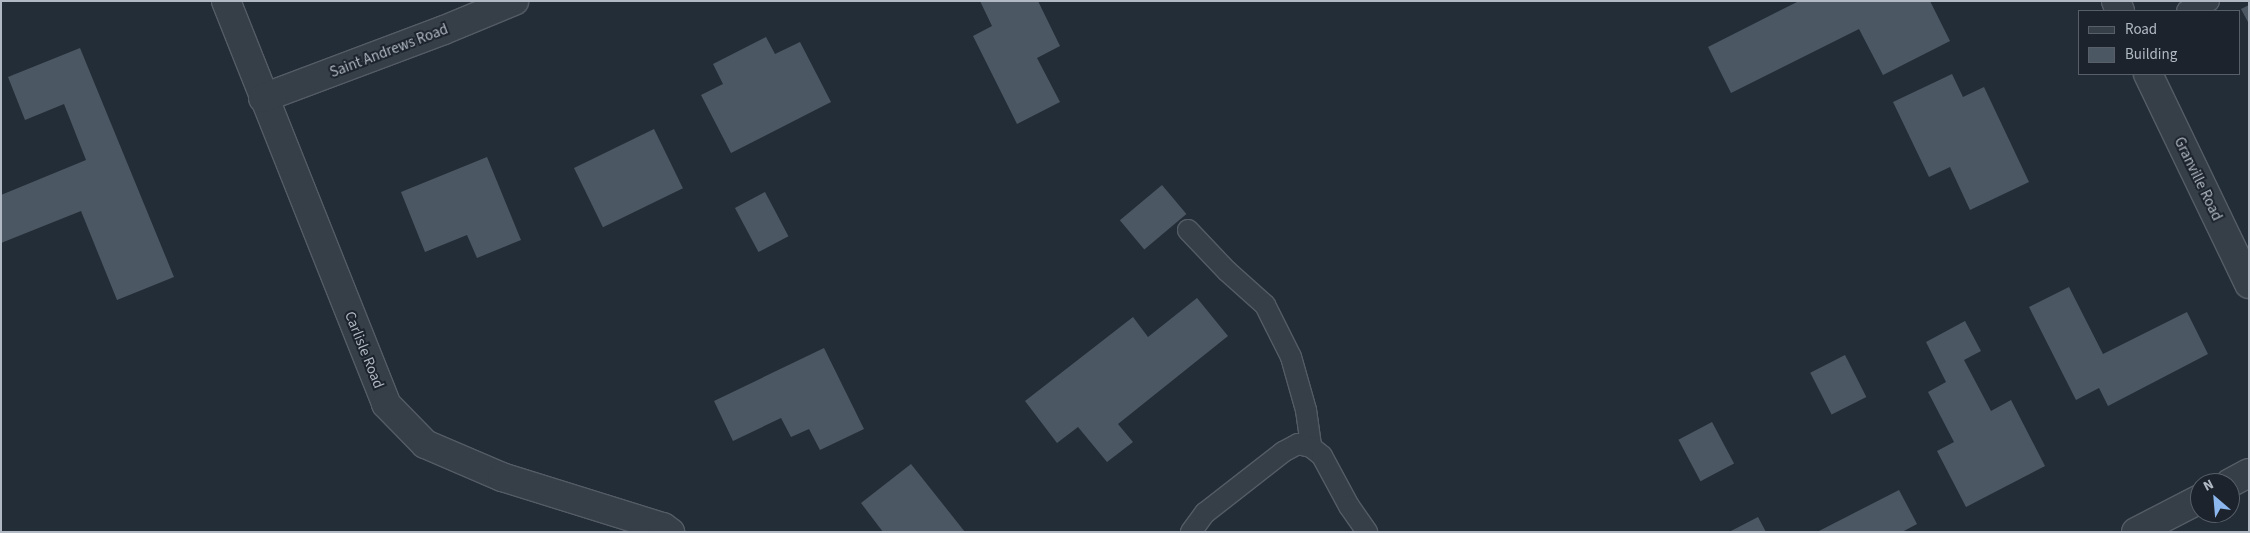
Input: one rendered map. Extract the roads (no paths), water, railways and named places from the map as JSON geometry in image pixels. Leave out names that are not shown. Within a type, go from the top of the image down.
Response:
[{"type":"street","name":"Carlisle Road","points":[[226,1],[386,404],[425,444],[502,477],[663,527],[670,532]]},
{"type":"street","name":"Saint Andrews Road","points":[[263,98],[444,30],[514,1]]},
{"type":"street","name":"Granville Road","points":[[2148,75],[2249,284]]},
{"type":"street","points":[[2136,532],[2190,504]]},
{"type":"lane","points":[[2188,10],[2209,1]]},
{"type":"lane","points":[[1188,230],[1265,305],[1291,357],[1306,410],[1311,447]]},
{"type":"lane","points":[[1191,532],[1205,513],[1283,452],[1298,444],[1311,447],[1322,456],[1349,506],[1367,532]]}]
